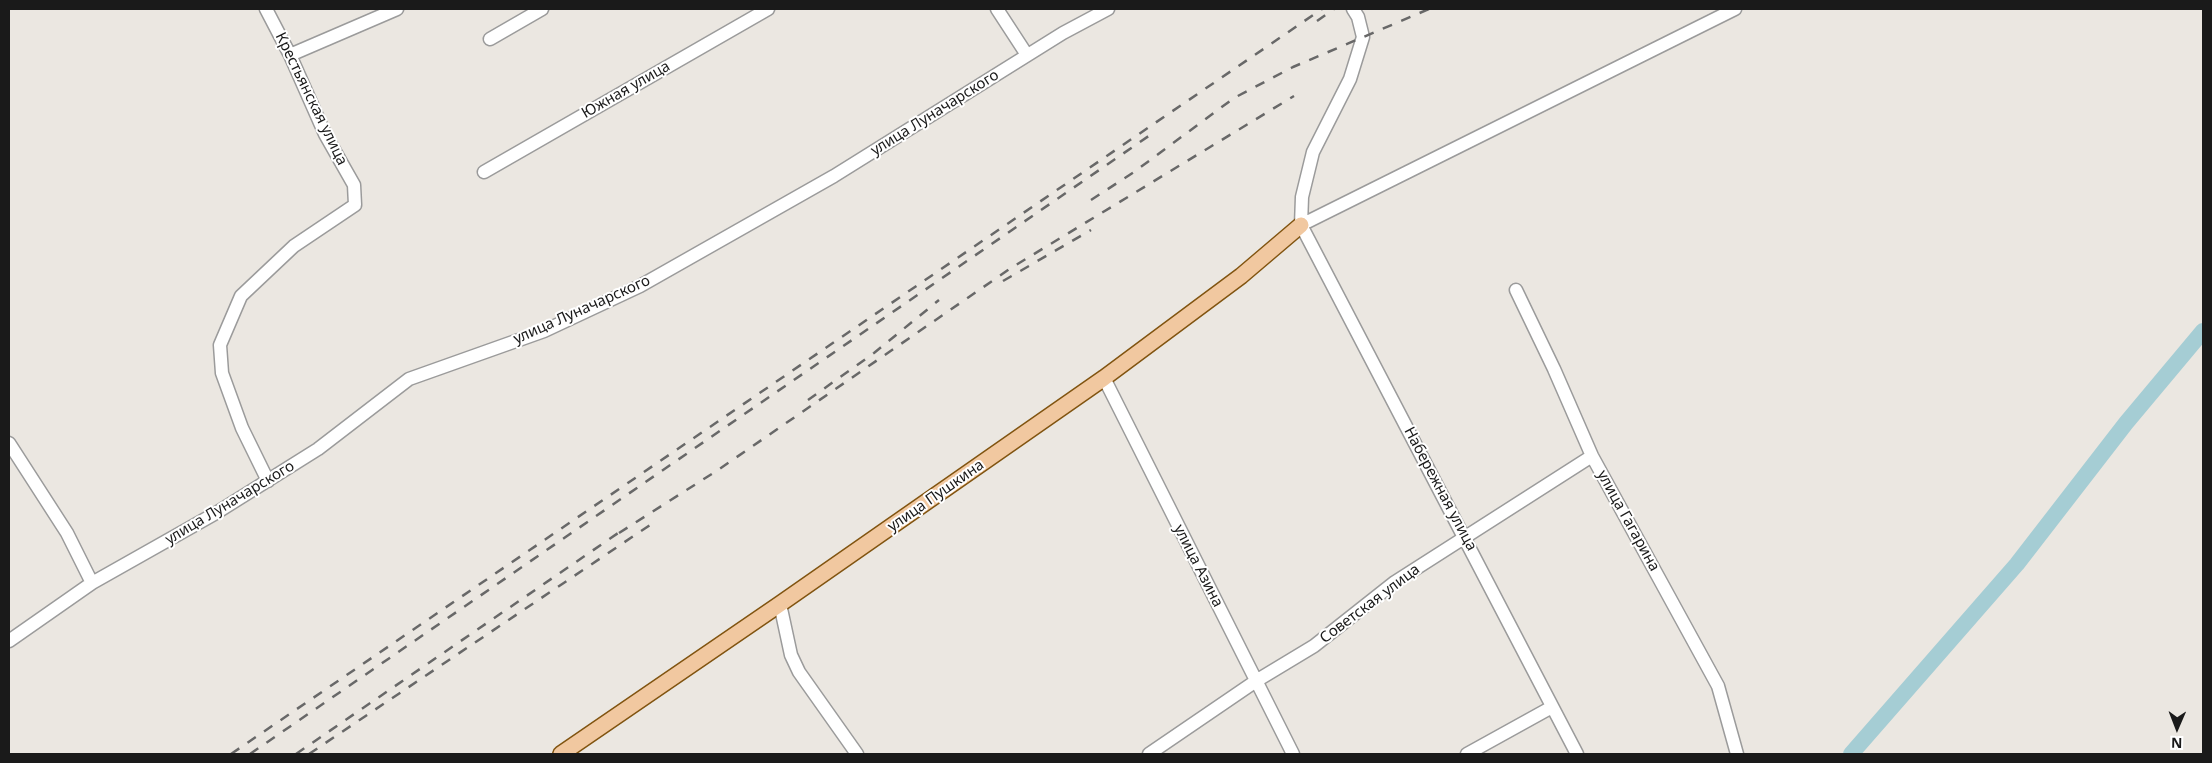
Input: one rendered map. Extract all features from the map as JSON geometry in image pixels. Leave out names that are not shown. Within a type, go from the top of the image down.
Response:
[{"type":"main road","name":"улица Пушкина","points":[[561,754],[1104,378],[1241,276],[1301,225]]},
{"type":"street","name":"Крестьянская улица","points":[[266,9],[290,55],[325,134],[354,185],[355,205],[294,246],[241,296],[220,345],[222,373],[242,428],[268,480]]},
{"type":"street","points":[[290,55],[397,9]]},
{"type":"street","points":[[490,39],[542,9]]},
{"type":"street","name":"Южная улица","points":[[484,172],[768,9]]},
{"type":"street","points":[[997,9],[1027,56]]},
{"type":"street","name":"улица Луначарского","points":[[9,641],[92,583],[216,513],[318,449],[409,379],[544,331],[640,286],[834,176],[1027,56],[1108,9]]},
{"type":"street","points":[[1354,9],[1364,37],[1350,80],[1313,152],[1302,198],[1301,225],[1735,9]]},
{"type":"street","name":"Набережная улица","points":[[1301,225],[1577,754]]},
{"type":"street","name":"улица Гагарина","points":[[1516,290],[1554,369],[1592,456],[1718,686],[1738,754]]},
{"type":"street","name":"улица Азина","points":[[1104,378],[1293,754]]},
{"type":"street","points":[[9,443],[67,534],[92,583]]},
{"type":"street","name":"Советская улица","points":[[1149,754],[1256,681],[1314,646],[1396,582],[1464,536],[1592,456]]},
{"type":"street","points":[[780,604],[791,655],[799,672],[857,754]]},
{"type":"street","points":[[1467,754],[1552,706]]},
{"type":"waterway","points":[[1851,754],[2017,564],[2126,423],[2203,331]]},
{"type":"railway","points":[[231,754],[1322,9]]},
{"type":"railway","points":[[1317,21],[1334,9]]},
{"type":"railway","points":[[1091,200],[1134,172],[1234,98],[1293,67],[1429,9]]},
{"type":"railway","points":[[619,533],[718,470],[1011,268],[1294,96]]},
{"type":"railway","points":[[250,754],[1156,131]]},
{"type":"railway","points":[[1003,281],[1091,230]]},
{"type":"railway","points":[[808,400],[874,353],[939,300]]},
{"type":"railway","points":[[309,754],[653,523]]},
{"type":"railway","points":[[296,754],[624,529]]}]
